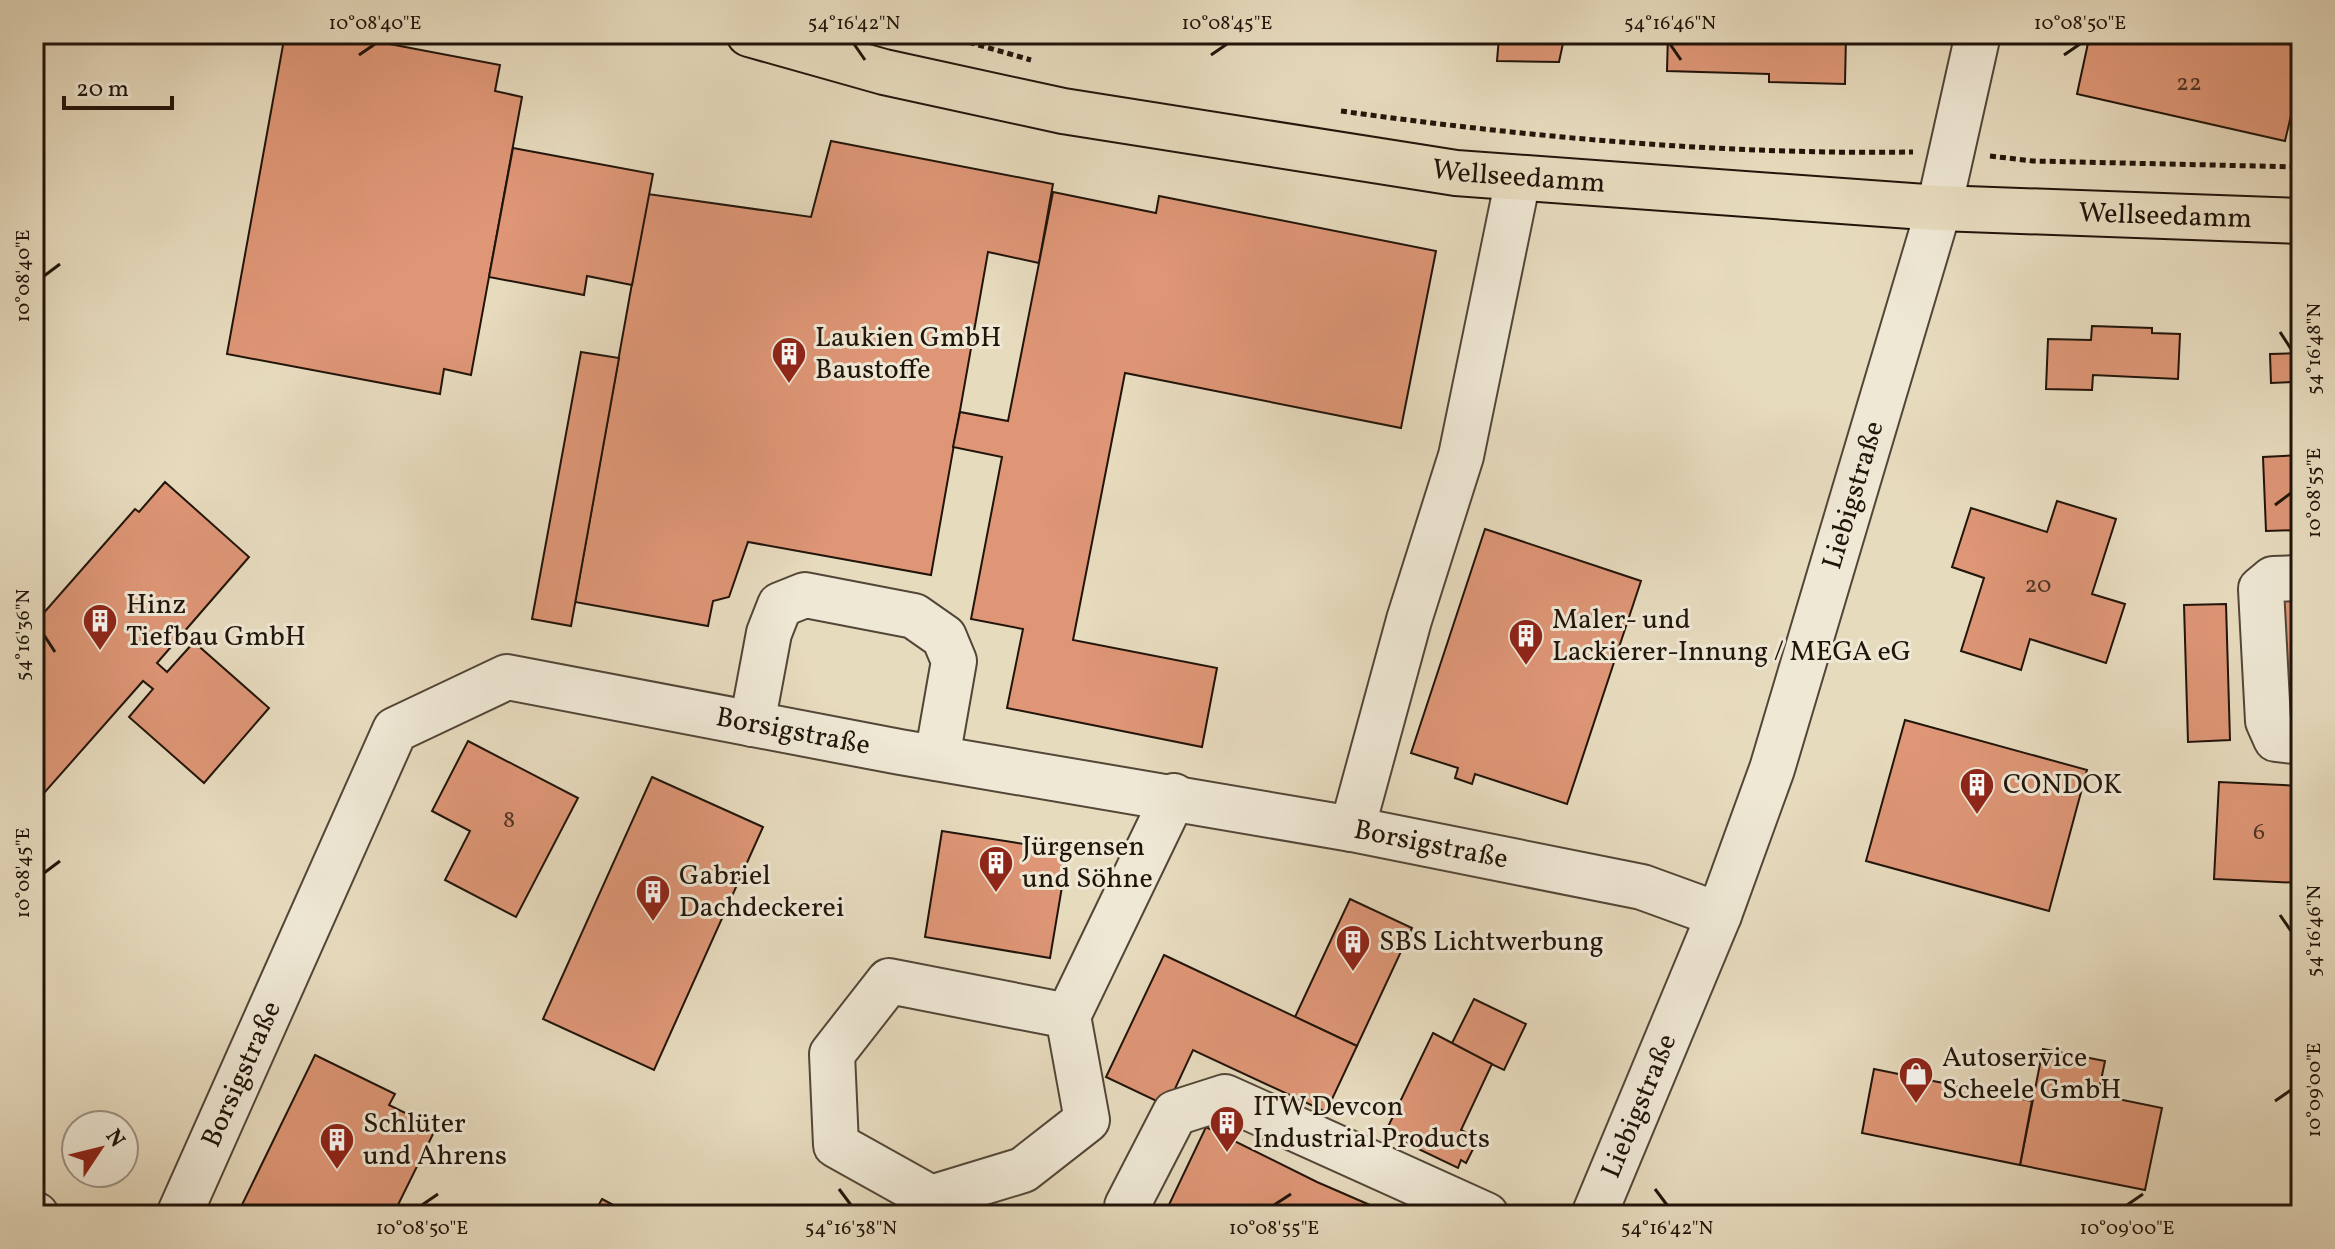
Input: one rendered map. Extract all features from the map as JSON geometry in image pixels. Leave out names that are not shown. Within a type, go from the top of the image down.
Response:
[{"type":"main road","name":"Wellseedamm","points":[[749,34],[884,72],[1063,111],[1289,149],[1518,179],[1939,208],[2301,221]]},
{"type":"street","name":"Liebigstraße","points":[[1594,1215],[1719,915],[1772,769],[1939,208],[1978,34]]},
{"type":"street","points":[[1352,829],[1409,620],[1461,456],[1518,179]]},
{"type":"street","points":[[2301,578],[2273,579],[2261,589],[2268,721],[2276,739],[2301,742]]},
{"type":"street","points":[[752,724],[769,633],[780,605],[805,595],[914,616],[944,637],[954,661],[937,758]]},
{"type":"street","name":"Borsigstraße","points":[[179,1215],[395,730],[507,677],[937,758],[1174,796],[1352,829],[1642,887],[1719,915]]},
{"type":"street","points":[[1068,1016],[889,981],[832,1054],[836,1145],[931,1198],[1023,1170],[1087,1120],[1068,1016],[1174,796]]},
{"type":"street","points":[[1128,1215],[1127,1206],[1175,1113],[1225,1097],[1486,1215]]},
{"type":"path","points":[[940,34],[1041,63]]},
{"type":"path","points":[[1334,110],[1458,127],[1817,153],[1954,151],[2033,161],[2301,167]]},
{"type":"building","points":[[285,34],[337,34],[500,65],[495,91],[522,97],[471,375],[444,369],[440,394],[227,354]]},
{"type":"building","points":[[1482,34],[1565,34],[1559,62],[1497,61],[1499,37]]},
{"type":"building","points":[[1668,34],[1846,34],[1845,84],[1769,82],[1769,74],[1667,71]]},
{"type":"building","points":[[2090,34],[2241,34],[2301,47],[2301,73],[2285,141],[2077,94]]},
{"type":"building","name":"Laukien GmbH Baustoffe","points":[[831,141],[1053,184],[1039,263],[988,252],[931,575],[748,542],[729,597],[713,601],[708,626],[575,602],[648,194],[811,217]]},
{"type":"building","points":[[513,148],[653,174],[632,285],[587,276],[584,295],[489,277]]},
{"type":"building","points":[[1053,192],[1156,213],[1159,196],[1436,251],[1401,428],[1125,373],[1073,640],[1217,668],[1202,747],[1007,708],[1023,629],[971,619],[1002,457],[953,447],[960,412],[1008,421]]},
{"type":"building","points":[[2092,326],[2152,328],[2152,333],[2180,334],[2178,379],[2093,375],[2092,390],[2046,389],[2048,339],[2091,340]]},
{"type":"building","points":[[581,352],[619,358],[571,626],[532,619]]},
{"type":"building","points":[[2301,353],[2301,416],[2293,416],[2291,382],[2271,383],[2270,354]]},
{"type":"building","points":[[2301,455],[2301,530],[2266,531],[2263,457]]},
{"type":"building","name":"Hinz Tiefbau GmbH","points":[[165,482],[249,557],[157,663],[167,672],[194,642],[269,708],[204,783],[129,717],[153,689],[143,681],[37,801],[34,799],[34,624],[135,509],[139,512]]},
{"type":"building","points":[[2057,501],[2116,519],[2092,594],[2125,604],[2106,663],[2030,639],[2021,670],[1961,651],[1984,578],[1952,567],[1971,508],[2047,532]]},
{"type":"building","name":"Maler- und Lackierer-Innung / MEGA eG","points":[[1485,529],[1641,581],[1567,804],[1475,774],[1472,784],[1455,778],[1458,768],[1411,753]]},
{"type":"building","points":[[2301,584],[2301,726],[2285,726],[2281,585]]},
{"type":"building","points":[[2226,604],[2230,740],[2188,742],[2184,605]]},
{"type":"building","name":"CONDOK","points":[[1905,720],[2087,770],[2049,911],[1866,861]]},
{"type":"building","points":[[468,741],[578,798],[516,917],[445,880],[470,831],[432,811]]},
{"type":"building","name":"Gabriel Dachdeckerei","points":[[652,777],[763,827],[654,1070],[543,1019]]},
{"type":"building","points":[[2219,782],[2301,786],[2301,883],[2214,879]]},
{"type":"building","name":"Jürgensen und Söhne","points":[[942,831],[1068,851],[1050,958],[925,937]]},
{"type":"building","name":"SBS Lichtwerbung","points":[[1350,899],[1412,928],[1357,1046],[1295,1017]]},
{"type":"building","points":[[1164,955],[1357,1046],[1326,1112],[1193,1050],[1167,1106],[1106,1077]]},
{"type":"building","points":[[1474,999],[1526,1024],[1504,1070],[1451,1045]]},
{"type":"building","points":[[1433,1033],[1492,1064],[1461,1130],[1471,1135],[1473,1149],[1466,1163],[1461,1160],[1458,1168],[1385,1133]]},
{"type":"building","points":[[2043,1049],[2105,1061],[2098,1095],[2162,1108],[2145,1190],[2020,1165]]},
{"type":"building","name":"Schlüter und Ahrens","points":[[315,1055],[395,1094],[389,1105],[436,1128],[393,1215],[237,1215]]},
{"type":"building","points":[[1874,1069],[2032,1101],[2020,1165],[1862,1133]]},
{"type":"building","name":"ITW Devcon Industrial Products","points":[[1206,1127],[1317,1182],[1393,1215],[1175,1215],[1166,1211]]},
{"type":"building","points":[[602,1199],[632,1215],[593,1215]]},
{"type":"place","name":"Laukien GmbH Baustoffe","points":[[789,385]]},
{"type":"place","name":"Hinz Tiefbau GmbH","points":[[100,652]]},
{"type":"place","name":"Maler- und Lackierer-Innung / MEGA eG","points":[[1526,667]]},
{"type":"place","name":"CONDOK","points":[[1977,816]]},
{"type":"place","name":"Jürgensen und Söhne","points":[[996,894]]},
{"type":"place","name":"Gabriel Dachdeckerei","points":[[653,923]]},
{"type":"place","name":"SBS Lichtwerbung","points":[[1353,973]]},
{"type":"place","name":"Autoservice Scheele GmbH","points":[[1916,1105]]},
{"type":"place","name":"ITW Devcon Industrial Products","points":[[1227,1154]]},
{"type":"place","name":"Schlüter und Ahrens","points":[[337,1171]]}]
